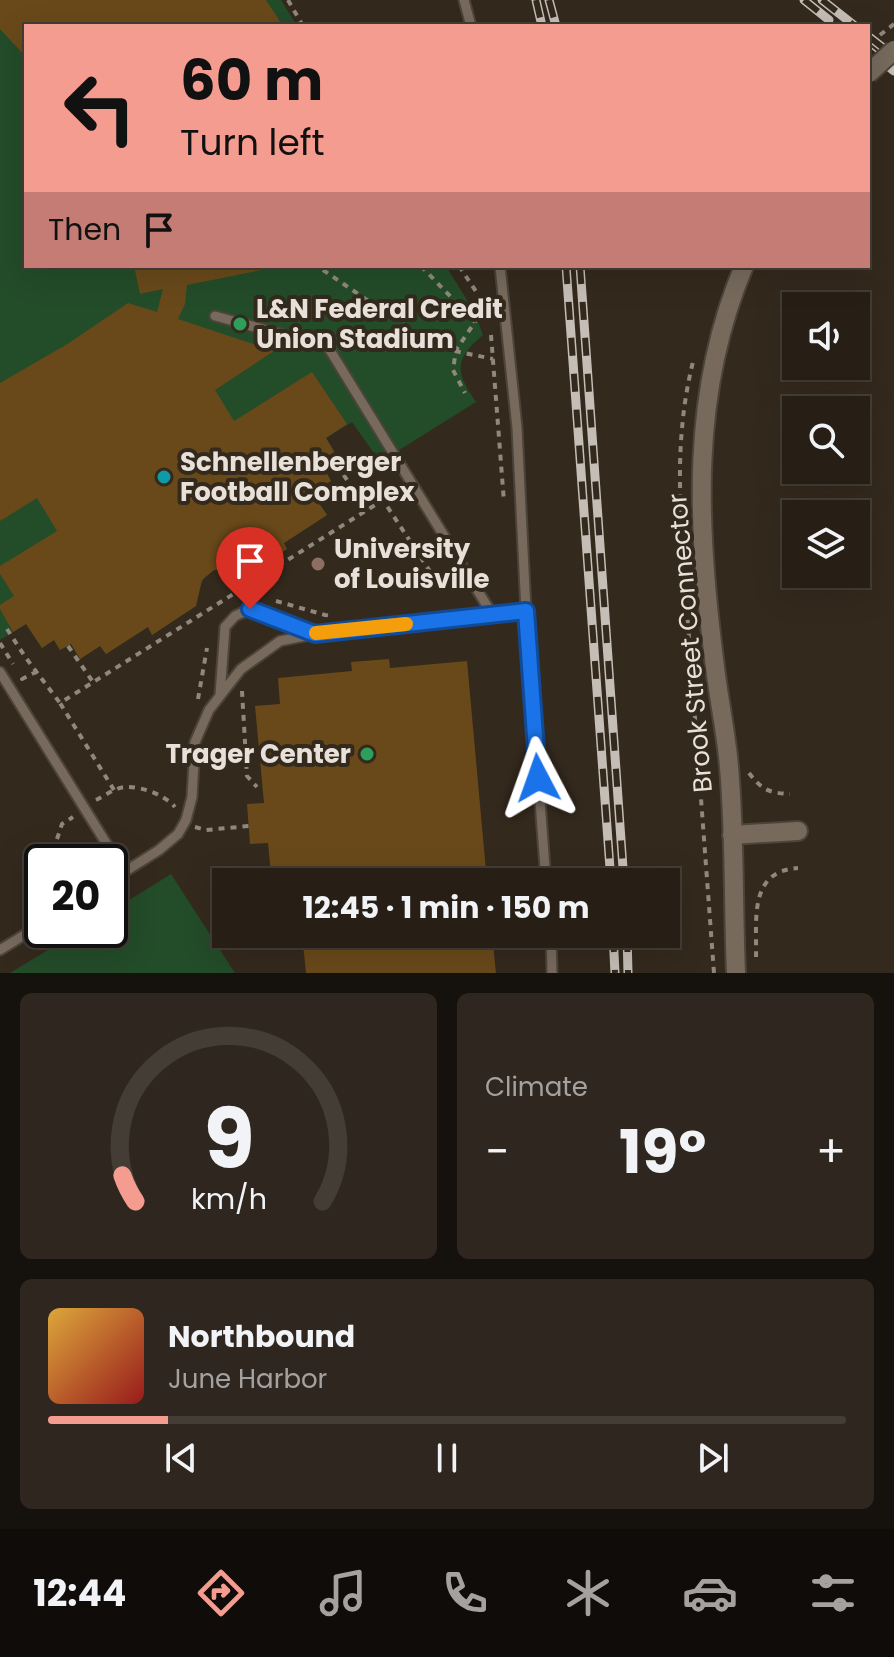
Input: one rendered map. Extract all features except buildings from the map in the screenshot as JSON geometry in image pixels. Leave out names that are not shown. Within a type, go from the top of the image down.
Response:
[{"type":"street","points":[[870,72],[894,50]]},
{"type":"street","name":"Brook Street Connector","points":[[736,973],[729,770],[702,555],[700,488],[708,396],[729,305],[743,268]]},
{"type":"street","points":[[732,835],[798,831]]},
{"type":"lane","points":[[464,0],[470,24]]},
{"type":"lane","points":[[500,268],[517,428],[526,611],[545,868]]},
{"type":"lane","points":[[215,316],[328,347],[492,614]]},
{"type":"lane","points":[[220,695],[225,627],[235,616],[250,609],[315,634]]},
{"type":"lane","points":[[128,869],[178,834],[186,820],[192,797],[195,742],[209,710],[241,669],[280,641],[315,634],[526,611]]},
{"type":"lane","points":[[0,672],[107,844]]},
{"type":"lane","points":[[0,950],[24,935]]},
{"type":"lane","points":[[551,948],[552,973]]},
{"type":"path","points":[[288,0],[302,24]]},
{"type":"path","points":[[423,268],[475,322],[456,350],[453,370],[465,393]]},
{"type":"path","points":[[460,268],[489,309],[490,321]]},
{"type":"path","points":[[323,270],[436,347],[493,359]]},
{"type":"path","points":[[491,334],[505,508]]},
{"type":"path","points":[[337,465],[367,510]]},
{"type":"path","points":[[684,574],[714,973]]},
{"type":"path","points":[[239,591],[253,595]]},
{"type":"path","points":[[267,599],[334,616]]},
{"type":"path","points":[[7,629],[60,703]]},
{"type":"path","points":[[0,643],[22,679],[36,672]]},
{"type":"path","points":[[68,646],[93,682]]},
{"type":"path","points":[[241,669],[247,776],[257,787]]},
{"type":"path","points":[[746,764],[758,784],[771,793],[790,794]]},
{"type":"path","points":[[94,801],[126,787],[151,791],[173,803],[193,827],[206,830],[249,826]]},
{"type":"path","points":[[57,839],[62,824],[75,815]]},
{"type":"path","points":[[756,958],[758,907],[764,883],[788,868],[798,868]]},
{"type":"green space","name":"L&N Federal Credit Union Stadium","points":[[0,0],[281,0],[296,24],[24,24],[24,268],[447,268],[475,313],[483,335],[467,351],[461,366],[464,382],[476,402],[380,462],[352,422],[326,438],[341,463],[326,472],[331,481],[313,493],[327,515],[284,543],[287,549],[247,576],[225,570],[210,572],[201,584],[196,606],[152,635],[148,627],[106,654],[100,646],[80,659],[71,644],[60,650],[54,640],[42,648],[26,624],[0,640]]},
{"type":"green space","points":[[171,874],[212,937],[212,948],[219,948],[235,973],[10,973],[51,948],[128,948],[128,901]]},
{"type":"railway","points":[[536,0],[542,24]]},
{"type":"railway","points":[[549,0],[555,24]]},
{"type":"railway","points":[[804,0],[829,20]]},
{"type":"railway","points":[[822,0],[852,24]]},
{"type":"railway","points":[[870,38],[891,54]]},
{"type":"railway","points":[[870,52],[894,71]]},
{"type":"railway","points":[[566,268],[610,868]]},
{"type":"railway","points":[[580,268],[623,868]]},
{"type":"railway","points":[[614,948],[615,973]]},
{"type":"railway","points":[[627,948],[628,973]]},
{"type":"slow traffic","points":[[316,633],[406,624]]},
{"type":"place","name":"L&N Federal Credit Union Stadium","points":[[240,324]]},
{"type":"place","name":"Schnellenberger Football Complex","points":[[164,477]]},
{"type":"place","name":"University of Louisville","points":[[318,564]]},
{"type":"place","name":"Trager Center","points":[[367,754]]},
{"type":"route","points":[[250,609],[315,634],[526,611],[538,778]]}]
